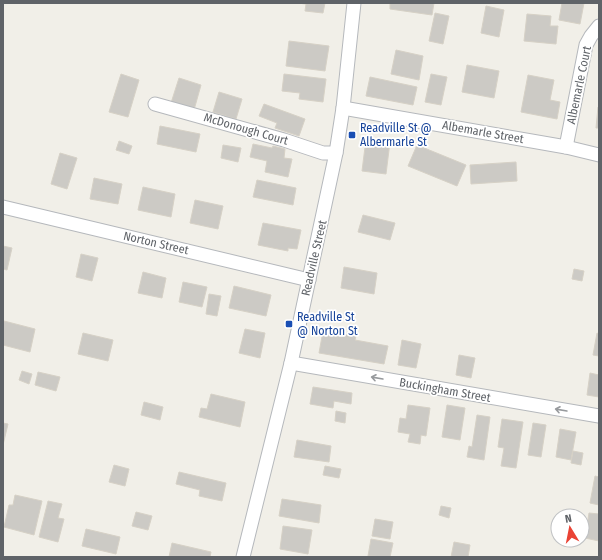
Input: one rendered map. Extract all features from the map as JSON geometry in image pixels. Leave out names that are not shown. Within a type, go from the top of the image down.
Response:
[{"type":"street","name":"Readville Street","points":[[243,557],[290,363],[336,153],[343,108],[354,3]]},
{"type":"street","name":"Albemarle Court","points":[[566,147],[586,45],[599,26]]},
{"type":"street","name":"McDonough Court","points":[[155,104],[284,140],[323,153],[336,153]]},
{"type":"street","name":"Albemarle Street","points":[[343,108],[566,147],[599,155]]},
{"type":"street","name":"Norton Street","points":[[3,207],[309,280]]},
{"type":"street","name":"Buckingham Street","points":[[290,363],[599,416]]},
{"type":"building","points":[[297,3],[325,3],[323,13],[305,11],[306,4]]},
{"type":"building","points":[[390,3],[434,3],[432,15],[390,9]]},
{"type":"building","points":[[562,3],[584,3],[580,24],[559,20]]},
{"type":"building","points":[[486,6],[504,10],[499,37],[481,33]]},
{"type":"building","points":[[435,13],[449,16],[443,44],[429,41]]},
{"type":"building","points":[[527,14],[551,16],[550,26],[558,26],[556,44],[524,41]]},
{"type":"building","points":[[289,41],[329,46],[325,71],[286,66]]},
{"type":"building","points":[[396,50],[423,56],[419,80],[391,74]]},
{"type":"building","points":[[467,65],[499,71],[494,98],[462,92]]},
{"type":"building","points":[[121,74],[139,80],[128,117],[109,112]]},
{"type":"building","points":[[284,74],[326,79],[323,102],[299,99],[300,93],[282,91]]},
{"type":"building","points":[[431,74],[447,77],[441,105],[425,102]]},
{"type":"building","points":[[528,75],[554,80],[550,100],[560,102],[557,119],[521,112]]},
{"type":"building","points":[[370,77],[417,87],[413,105],[366,96]]},
{"type":"building","points":[[179,78],[201,85],[194,110],[171,103]]},
{"type":"building","points":[[219,92],[242,99],[236,119],[213,112]]},
{"type":"building","points":[[264,104],[305,119],[299,136],[275,128],[277,123],[259,116]]},
{"type":"building","points":[[598,107],[599,128],[596,128]]},
{"type":"building","points":[[160,126],[200,134],[196,152],[157,144]]},
{"type":"building","points":[[366,139],[390,142],[386,174],[362,171]]},
{"type":"building","points":[[119,141],[132,146],[129,154],[116,150]]},
{"type":"building","points":[[253,144],[285,149],[284,158],[292,159],[288,177],[265,172],[267,161],[250,157]]},
{"type":"building","points":[[223,145],[241,148],[238,162],[221,158]]},
{"type":"building","points":[[417,145],[466,165],[457,186],[408,166]]},
{"type":"building","points":[[60,153],[77,158],[67,189],[51,184]]},
{"type":"building","points":[[516,162],[517,181],[471,184],[470,165]]},
{"type":"building","points":[[94,178],[122,184],[118,204],[90,199]]},
{"type":"building","points":[[257,180],[296,188],[293,205],[253,197]]},
{"type":"building","points":[[143,187],[175,194],[171,217],[138,210]]},
{"type":"building","points":[[195,200],[223,206],[218,229],[190,223]]},
{"type":"building","points":[[363,215],[395,223],[390,240],[358,232]]},
{"type":"building","points":[[263,223],[301,230],[297,249],[288,248],[288,251],[258,245]]},
{"type":"building","points":[[3,246],[12,248],[7,270],[3,269]]},
{"type":"building","points":[[81,254],[98,258],[92,281],[76,277]]},
{"type":"building","points":[[344,267],[377,273],[374,294],[341,288]]},
{"type":"building","points":[[574,269],[584,271],[582,281],[572,279]]},
{"type":"building","points":[[143,272],[166,278],[162,298],[138,293]]},
{"type":"building","points":[[183,282],[207,287],[202,307],[179,302]]},
{"type":"building","points":[[234,286],[271,295],[266,316],[229,308]]},
{"type":"building","points":[[209,294],[221,296],[217,316],[206,314]]},
{"type":"building","points":[[4,321],[35,329],[30,352],[3,345]]},
{"type":"building","points":[[245,329],[265,333],[260,358],[239,353]]},
{"type":"building","points":[[323,331],[356,336],[355,340],[388,346],[384,364],[319,353]]},
{"type":"building","points":[[83,333],[113,340],[108,361],[78,354]]},
{"type":"building","points":[[597,333],[599,334],[599,356],[593,355]]},
{"type":"building","points":[[402,340],[421,344],[416,368],[398,365]]},
{"type":"building","points":[[459,355],[475,358],[471,378],[456,375]]},
{"type":"building","points":[[22,371],[32,374],[29,384],[19,380]]},
{"type":"building","points":[[38,372],[60,377],[56,391],[35,385]]},
{"type":"building","points":[[590,373],[599,375],[599,397],[587,395]]},
{"type":"building","points":[[313,387],[352,393],[351,404],[334,401],[333,408],[310,404]]},
{"type":"building","points":[[211,394],[245,402],[240,427],[199,417],[201,408],[207,409]]},
{"type":"building","points":[[144,402],[163,407],[160,420],[141,415]]},
{"type":"building","points":[[408,405],[430,408],[426,436],[421,435],[420,444],[408,442],[410,434],[398,432],[400,418],[406,419]]},
{"type":"building","points":[[447,405],[465,408],[460,440],[442,437]]},
{"type":"building","points":[[336,411],[346,413],[345,423],[335,421]]},
{"type":"building","points":[[477,415],[490,417],[484,460],[467,457],[469,446],[472,447]]},
{"type":"building","points":[[502,419],[523,422],[516,468],[501,466],[504,448],[498,447]]},
{"type":"building","points":[[3,423],[8,424],[3,445]]},
{"type":"building","points":[[533,423],[546,425],[541,457],[528,455]]},
{"type":"building","points":[[560,429],[576,432],[571,460],[556,457]]},
{"type":"building","points":[[297,440],[331,446],[329,462],[294,457]]},
{"type":"building","points":[[573,451],[583,453],[581,465],[571,463]]},
{"type":"building","points":[[114,465],[129,469],[125,486],[109,482]]},
{"type":"building","points":[[325,466],[341,469],[339,478],[323,475]]},
{"type":"building","points":[[179,472],[226,483],[222,501],[199,496],[200,490],[176,484]]},
{"type":"building","points":[[595,476],[599,477],[599,505],[590,503]]},
{"type":"building","points":[[15,495],[42,501],[34,535],[4,527],[9,505],[13,505]]},
{"type":"building","points":[[282,499],[321,505],[319,523],[279,516]]},
{"type":"building","points":[[48,501],[62,504],[58,518],[64,519],[58,542],[39,537]]},
{"type":"building","points":[[441,506],[451,508],[449,518],[439,515]]},
{"type":"building","points":[[136,512],[152,516],[148,530],[132,526]]},
{"type":"building","points":[[590,513],[599,514],[599,541],[590,539]]},
{"type":"building","points":[[375,519],[393,522],[390,539],[372,536]]},
{"type":"building","points":[[283,526],[312,530],[308,554],[280,549]]},
{"type":"building","points":[[86,529],[120,537],[116,554],[82,546]]},
{"type":"building","points":[[371,539],[393,543],[390,557],[368,556]]},
{"type":"building","points":[[454,542],[470,545],[468,557],[451,557]]},
{"type":"building","points":[[172,543],[211,552],[210,557],[169,557]]},
{"type":"place","name":"Readville St @ Albermarle St","points":[[352,135]]},
{"type":"place","name":"Readville St @ Norton St","points":[[289,324]]}]
